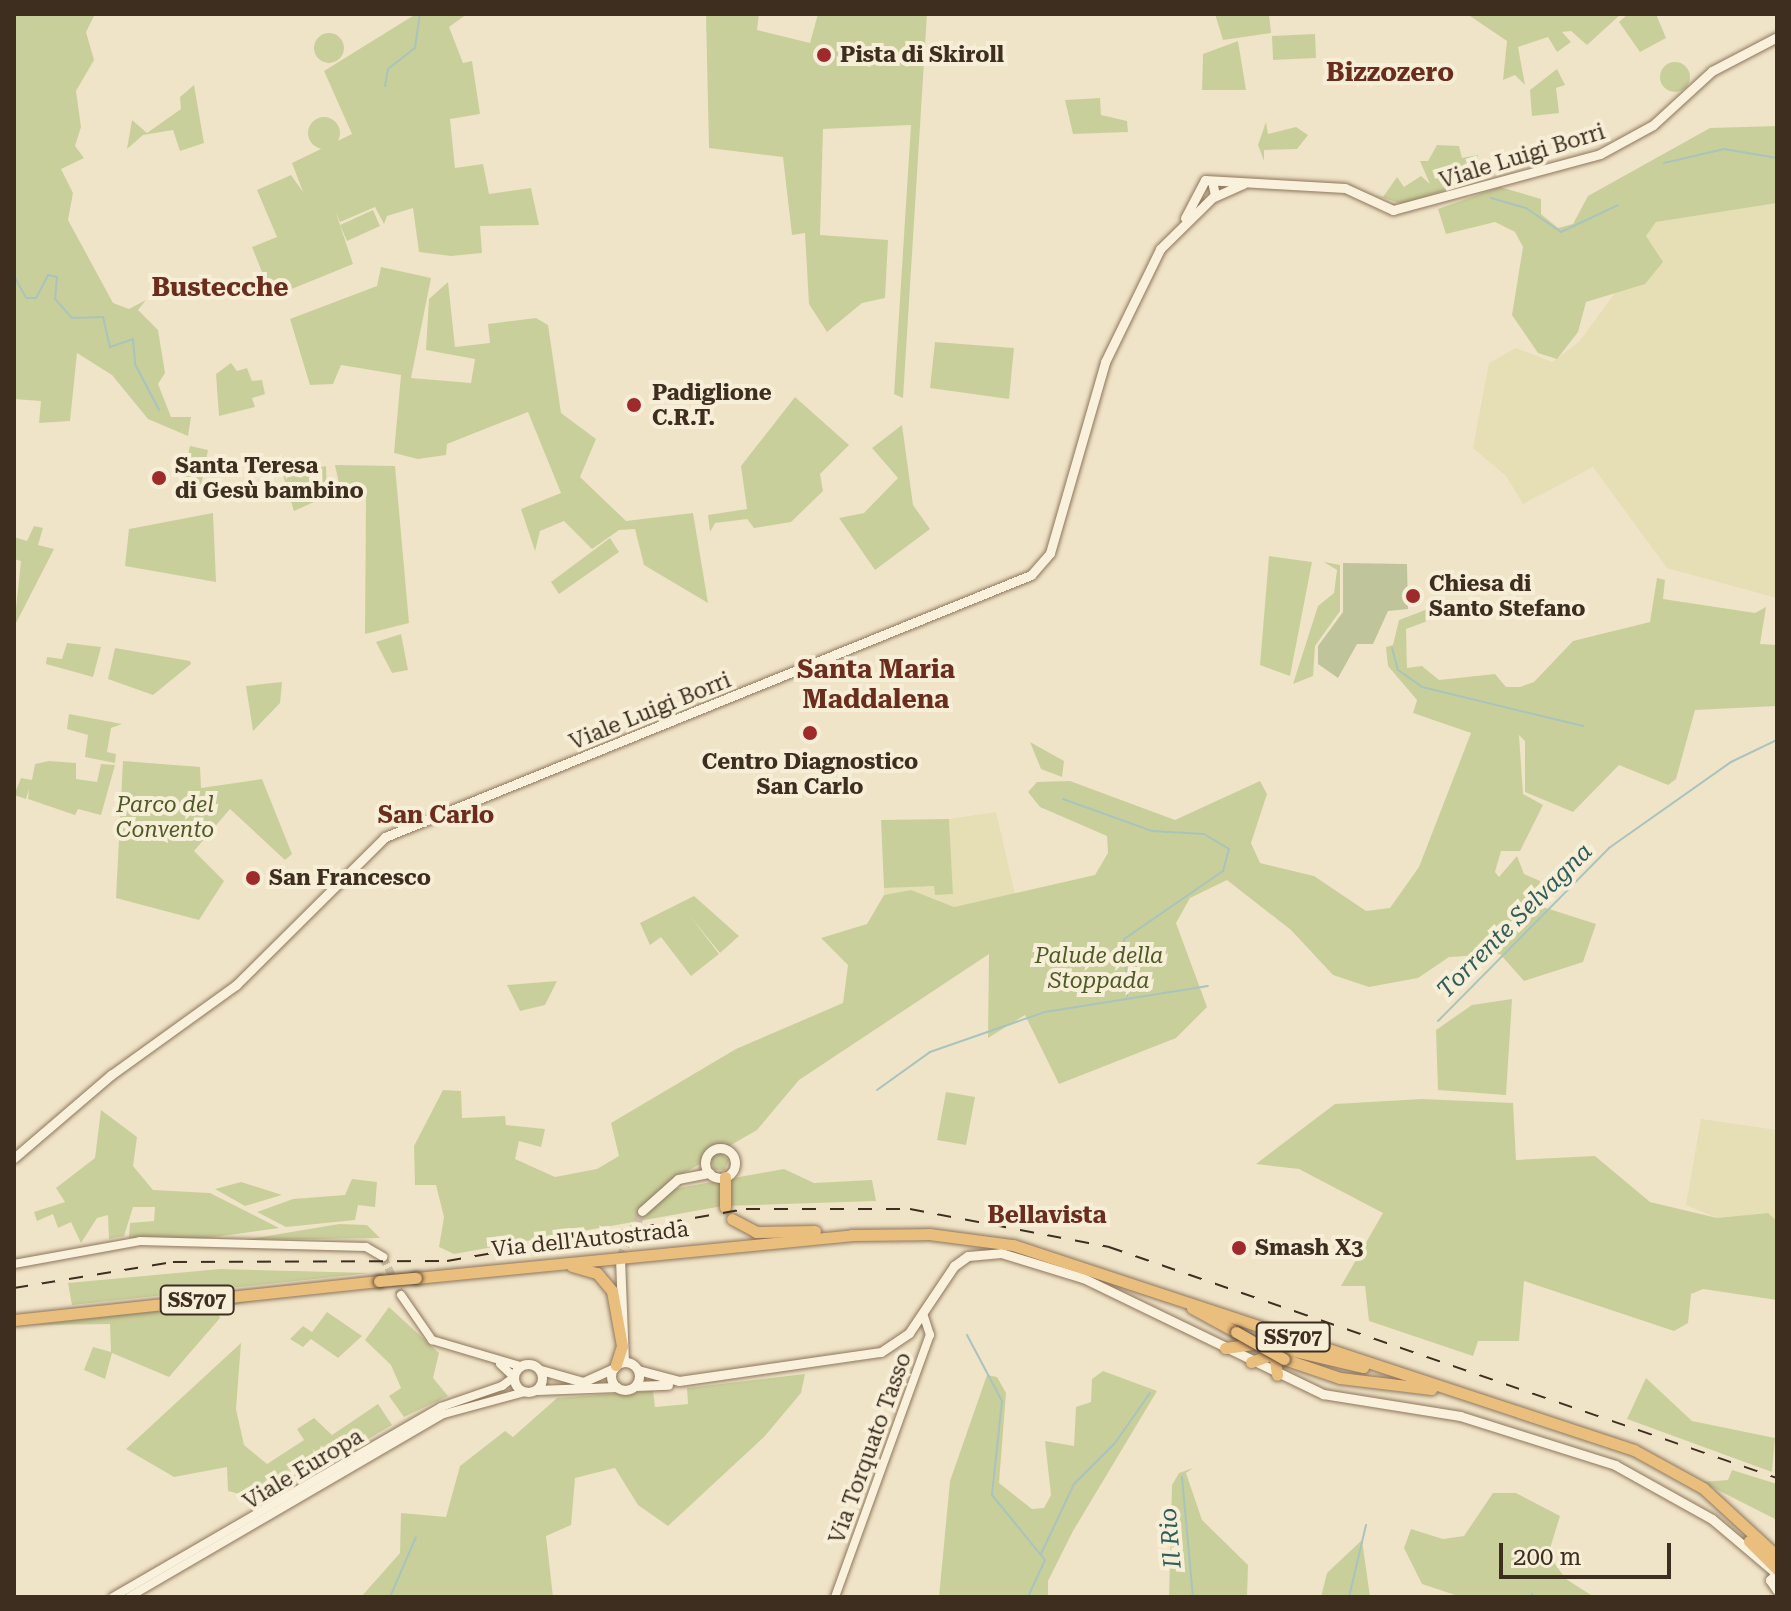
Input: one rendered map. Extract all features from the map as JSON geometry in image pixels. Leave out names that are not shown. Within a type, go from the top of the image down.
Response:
[{"type":"highway","points":[[725,1177],[725,1207]]},
{"type":"highway","points":[[732,1219],[763,1233],[851,1235]]},
{"type":"highway","name":"Via dell'Autostrada","points":[[14,1320],[851,1235],[956,1236],[1038,1252],[1163,1294]]},
{"type":"highway","points":[[504,1268],[580,1267],[601,1276],[621,1338],[618,1365]]},
{"type":"highway","name":"SS707","points":[[1163,1294],[1279,1356],[1340,1378],[1426,1385],[1455,1391],[1656,1460],[1777,1556]]},
{"type":"highway","name":"SS707","points":[[1163,1294],[1426,1385]]},
{"type":"highway","points":[[1225,1348],[1260,1343],[1342,1363],[1374,1380],[1426,1385]]},
{"type":"highway","points":[[1251,1362],[1260,1343]]},
{"type":"highway","points":[[1251,1362],[1296,1353]]},
{"type":"highway","points":[[1277,1375],[1279,1356]]},
{"type":"highway","name":"SS707","points":[[1753,1538],[1773,1573]]},
{"type":"main road","name":"Viale Luigi Borri","points":[[14,1158],[120,1068],[236,985],[385,837],[1031,575],[1050,553],[1101,372],[1155,258],[1177,229],[1202,181],[1345,188],[1393,210],[1425,205],[1600,154],[1653,125],[1712,71],[1777,37]]},
{"type":"main road","points":[[1198,193],[1213,198],[1212,181]]},
{"type":"main road","name":"Viale Luigi Borri","points":[[1177,229],[1213,198],[1250,182]]},
{"type":"main road","points":[[642,1211],[719,1147],[732,1153],[735,1167],[725,1177],[709,1173],[686,1176]]},
{"type":"main road","points":[[705,1158],[709,1173]]},
{"type":"main road","points":[[734,1375],[672,1381],[637,1368],[618,1365],[583,1382],[520,1366],[514,1377],[525,1392],[635,1386],[734,1375],[881,1352],[923,1314],[954,1266],[968,1256],[1001,1253],[1083,1278],[1277,1375],[1323,1394],[1460,1416],[1615,1465],[1712,1519],[1773,1573],[1777,1590]]},
{"type":"main road","points":[[620,1258],[628,1342],[637,1368],[635,1386]]},
{"type":"main road","points":[[617,1387],[618,1365],[628,1342]]},
{"type":"main road","points":[[537,1390],[540,1370]]},
{"type":"street","points":[[14,1264],[140,1241],[366,1247],[383,1257]]},
{"type":"street","points":[[401,1295],[432,1340],[500,1364],[520,1366]]},
{"type":"street","name":"Via Torquato Tasso","points":[[835,1597],[930,1335],[923,1314]]},
{"type":"street","points":[[500,1364],[514,1377]]},
{"type":"street","name":"Viale Europa","points":[[127,1594],[441,1407],[514,1377]]},
{"type":"street","name":"Viale Europa","points":[[113,1597],[127,1594],[444,1414],[525,1392]]},
{"type":"shaded area","points":[[1777,203],[1777,598],[1667,568],[1593,467],[1523,504],[1506,476],[1473,448],[1489,363],[1516,348],[1552,362],[1579,342],[1651,244],[1646,236],[1656,222]]},
{"type":"shaded area","points":[[996,812],[1015,894],[954,907],[911,890],[884,895],[884,888],[935,885],[953,894],[949,819]]},
{"type":"shaded area","points":[[1701,1119],[1777,1130],[1777,1221],[1768,1213],[1717,1218],[1686,1205]]},
{"type":"green space","points":[[14,14],[95,14],[86,32],[94,60],[76,91],[81,127],[75,146],[84,158],[61,169],[73,193],[68,220],[113,303],[129,309],[146,300],[138,310],[158,330],[165,373],[158,384],[171,417],[191,417],[188,436],[148,419],[112,375],[77,353],[70,421],[39,423],[41,401],[14,399]]},
{"type":"green space","points":[[416,14],[467,14],[449,27],[463,63],[472,61],[480,114],[450,119],[455,168],[483,164],[489,194],[531,188],[539,225],[480,226],[482,253],[451,256],[419,252],[413,208],[387,216],[384,224],[375,207],[340,222],[336,213],[353,264],[272,297],[252,247],[277,237],[257,190],[291,175],[303,192],[292,163],[352,134],[324,71]]},
{"type":"green space","points":[[706,14],[759,14],[757,30],[810,43],[818,14],[927,14],[903,398],[894,394],[911,125],[823,129],[820,235],[888,240],[885,298],[862,303],[827,332],[809,304],[805,233],[792,235],[783,157],[709,148]]},
{"type":"green space","points":[[1215,14],[1269,14],[1271,33],[1223,40]]},
{"type":"green space","points":[[1467,14],[1621,14],[1587,45],[1571,31],[1562,32],[1571,42],[1557,52],[1548,37],[1518,47],[1525,85],[1515,75],[1503,80],[1507,41]]},
{"type":"green space","points":[[1628,14],[1656,14],[1666,38],[1640,52],[1619,22]]},
{"type":"green space","points":[[329,33],[340,37],[344,48],[340,59],[329,63],[318,59],[314,48],[318,37]]},
{"type":"green space","points":[[1315,34],[1316,58],[1273,60],[1272,36]]},
{"type":"green space","points":[[1238,41],[1246,90],[1202,90],[1203,54]]},
{"type":"green space","points":[[1675,62],[1681,63],[1689,71],[1689,83],[1681,91],[1675,92],[1669,91],[1661,83],[1660,77],[1661,71],[1669,63]]},
{"type":"green space","points":[[1557,69],[1565,85],[1556,88],[1559,113],[1532,116],[1530,90]]},
{"type":"green space","points":[[194,85],[204,143],[180,151],[173,130],[143,135],[127,149],[132,120],[147,133],[181,109],[180,97]]},
{"type":"green space","points":[[1100,98],[1101,115],[1127,121],[1128,132],[1073,134],[1065,100]]},
{"type":"green space","points":[[324,117],[335,122],[340,133],[335,144],[324,149],[313,144],[308,133],[313,122]]},
{"type":"green space","points":[[1266,122],[1268,134],[1296,127],[1308,135],[1297,149],[1264,150],[1264,161],[1258,145]]},
{"type":"green space","points":[[1777,126],[1777,203],[1656,222],[1646,236],[1663,262],[1645,284],[1586,302],[1578,332],[1557,359],[1538,353],[1512,315],[1523,247],[1515,232],[1495,222],[1446,234],[1438,209],[1500,187],[1541,199],[1541,214],[1558,228],[1573,224],[1588,196],[1710,128]]},
{"type":"green space","points":[[1437,145],[1459,146],[1462,158],[1478,155],[1477,180],[1402,204],[1375,195],[1383,197],[1397,177],[1404,187],[1421,176],[1430,184],[1420,161],[1428,161]]},
{"type":"green space","points":[[373,210],[380,226],[347,241],[340,225]]},
{"type":"green space","points":[[381,267],[431,278],[411,378],[471,383],[475,359],[426,350],[429,299],[448,282],[455,347],[490,343],[488,324],[536,318],[548,325],[561,413],[596,439],[580,477],[626,521],[693,513],[708,603],[644,565],[635,529],[619,530],[592,549],[564,521],[540,531],[535,551],[521,509],[561,493],[528,412],[447,444],[446,455],[418,459],[394,453],[401,375],[341,365],[333,384],[310,385],[290,319],[377,286]]},
{"type":"green space","points":[[935,342],[1014,348],[1009,399],[930,388]]},
{"type":"green space","points":[[231,363],[237,371],[247,368],[252,381],[262,380],[265,394],[252,398],[255,407],[219,416],[216,374]]},
{"type":"green space","points":[[795,397],[849,445],[820,474],[823,491],[791,522],[754,528],[747,519],[715,523],[710,532],[708,515],[747,509],[741,466]]},
{"type":"green space","points":[[902,425],[913,505],[930,529],[875,570],[839,518],[864,513],[898,478],[872,448]]},
{"type":"green space","points":[[190,446],[208,450],[201,486],[182,482]]},
{"type":"green space","points":[[335,465],[395,466],[409,623],[365,634],[366,496],[341,493]]},
{"type":"green space","points":[[326,466],[327,496],[294,511],[283,475]]},
{"type":"green space","points":[[213,513],[216,582],[125,566],[129,529]]},
{"type":"green space","points":[[34,526],[43,528],[38,545],[54,549],[14,627],[21,561],[14,559],[14,537],[27,541]]},
{"type":"green space","points":[[610,538],[619,552],[559,594],[551,582]]},
{"type":"green space","points":[[1269,556],[1312,562],[1290,676],[1260,665]]},
{"type":"green space","points":[[1324,562],[1340,565],[1340,611],[1315,646],[1313,676],[1293,684],[1318,606],[1334,593],[1337,570]]},
{"type":"green space","points":[[1343,563],[1407,564],[1408,609],[1388,611],[1373,644],[1357,644],[1338,678],[1318,664],[1318,646],[1343,612]]},
{"type":"green space","name":"Palude della Stoppada","points":[[1657,578],[1665,580],[1663,599],[1755,613],[1766,607],[1760,644],[1777,645],[1777,706],[1695,710],[1676,779],[1668,785],[1619,765],[1573,812],[1525,792],[1525,741],[1519,735],[1523,794],[1543,805],[1520,851],[1501,851],[1495,872],[1499,877],[1517,856],[1524,874],[1540,881],[1543,907],[1596,924],[1583,962],[1524,981],[1500,954],[1449,957],[1418,978],[1369,987],[1333,975],[1291,930],[1227,880],[1190,898],[1176,923],[1207,1007],[1176,1038],[1059,1084],[1025,1015],[988,1038],[989,954],[799,1080],[757,1130],[719,1152],[729,1160],[725,1170],[714,1170],[711,1158],[671,1180],[668,1190],[784,1169],[814,1183],[872,1180],[876,1201],[723,1206],[454,1254],[439,1247],[444,1217],[436,1185],[415,1185],[414,1146],[443,1090],[461,1091],[462,1118],[505,1116],[506,1125],[545,1129],[541,1147],[519,1141],[515,1159],[555,1177],[597,1169],[619,1156],[611,1123],[736,1049],[843,1003],[848,965],[821,938],[867,924],[884,895],[911,890],[954,907],[1095,875],[1108,853],[1107,836],[1040,807],[1028,792],[1037,782],[1070,781],[1175,820],[1260,781],[1267,794],[1251,843],[1260,863],[1314,876],[1366,911],[1390,908],[1419,867],[1471,733],[1413,713],[1417,700],[1388,666],[1386,647],[1393,645],[1399,620],[1433,607],[1425,622],[1406,629],[1407,668],[1422,666],[1439,680],[1495,674],[1506,687],[1520,687],[1534,682],[1573,641],[1650,622]]},
{"type":"green space","points":[[401,634],[408,670],[392,673],[376,642]]},
{"type":"green space","points":[[67,643],[101,647],[93,677],[46,664],[47,657],[62,659]]},
{"type":"green space","points":[[115,648],[190,661],[191,664],[153,695],[108,679]]},
{"type":"green space","points":[[282,682],[280,703],[253,731],[246,686]]},
{"type":"green space","points":[[69,714],[122,724],[111,728],[107,752],[116,754],[115,763],[85,757],[88,735],[67,729]]},
{"type":"green space","points":[[1030,742],[1064,761],[1062,777],[1041,769]]},
{"type":"green space","points":[[49,761],[76,763],[76,779],[97,782],[101,764],[115,765],[101,815],[78,809],[75,815],[28,799],[29,789],[26,799],[14,795],[21,778],[32,780],[35,764]]},
{"type":"green space","name":"Parco del Convento","points":[[123,761],[200,767],[201,788],[262,779],[292,854],[285,860],[230,809],[194,851],[224,881],[199,920],[116,898]]},
{"type":"green space","points":[[949,819],[953,894],[935,895],[934,886],[884,888],[881,820]]},
{"type":"green space","points":[[694,896],[739,936],[720,953],[690,916],[719,954],[691,976],[661,937],[650,945],[640,923]]},
{"type":"green space","points":[[557,981],[545,1005],[520,1011],[507,985]]},
{"type":"green space","points":[[1512,999],[1506,1095],[1438,1090],[1436,1030],[1472,1005]]},
{"type":"green space","points":[[946,1092],[975,1097],[966,1145],[937,1140]]},
{"type":"green space","points":[[1422,1099],[1513,1103],[1516,1160],[1595,1156],[1650,1202],[1717,1218],[1768,1213],[1777,1221],[1777,1300],[1703,1289],[1691,1294],[1688,1323],[1674,1331],[1524,1281],[1519,1341],[1478,1341],[1473,1356],[1369,1321],[1365,1286],[1341,1286],[1383,1213],[1299,1169],[1256,1164],[1335,1104]]},
{"type":"green space","points":[[101,1110],[137,1137],[133,1166],[153,1190],[210,1193],[279,1228],[200,1239],[129,1238],[130,1223],[154,1221],[155,1207],[133,1207],[124,1236],[109,1239],[108,1215],[97,1218],[81,1243],[71,1222],[58,1228],[53,1214],[37,1221],[34,1212],[65,1202],[56,1188],[95,1158]]},
{"type":"green space","points":[[352,1179],[377,1182],[375,1207],[358,1205],[355,1220],[286,1227],[257,1212],[293,1199],[345,1195]]},
{"type":"green space","points":[[241,1182],[282,1195],[245,1206],[215,1189]]},
{"type":"green space","points":[[339,1224],[367,1225],[380,1238],[244,1240]]},
{"type":"green space","points":[[220,1269],[370,1273],[72,1305],[68,1283]]},
{"type":"green space","points":[[275,1296],[217,1309],[220,1318],[169,1377],[112,1353],[105,1379],[84,1370],[93,1347],[111,1352],[110,1324],[34,1325]]},
{"type":"green space","points":[[389,1307],[439,1353],[433,1378],[448,1396],[404,1417],[389,1396],[401,1388],[391,1365],[365,1340]]},
{"type":"green space","points":[[327,1312],[362,1336],[338,1358],[311,1339],[303,1347],[290,1339],[303,1326],[312,1332]]},
{"type":"green space","points":[[241,1343],[236,1409],[244,1445],[267,1464],[304,1440],[297,1429],[314,1418],[332,1435],[378,1404],[392,1425],[287,1487],[281,1482],[251,1497],[228,1491],[227,1467],[174,1477],[126,1449]]},
{"type":"green space","points":[[1103,1371],[1157,1391],[1073,1531],[1048,1581],[1048,1597],[939,1597],[950,1481],[987,1375],[997,1377],[1006,1393],[999,1483],[1032,1509],[1044,1508],[1051,1495],[1045,1441],[1074,1446],[1076,1407],[1091,1402],[1092,1379]]},
{"type":"green space","points":[[805,1374],[801,1393],[764,1437],[668,1526],[638,1505],[615,1468],[575,1478],[571,1525],[546,1536],[553,1597],[361,1597],[400,1553],[401,1513],[446,1517],[460,1466],[505,1431],[513,1437],[557,1398],[653,1391],[655,1407],[688,1404],[687,1388]]},
{"type":"green space","points":[[1646,1378],[1692,1421],[1775,1438],[1772,1472],[1627,1419]]},
{"type":"green space","points":[[1193,1468],[1186,1473],[1202,1520],[1248,1565],[1247,1597],[1169,1597],[1172,1485],[1179,1473]]},
{"type":"green space","points":[[1732,1470],[1777,1484],[1777,1520],[1702,1482],[1728,1480]]},
{"type":"green space","points":[[1493,1493],[1516,1493],[1560,1516],[1548,1555],[1566,1579],[1594,1597],[1461,1597],[1422,1584],[1404,1548],[1411,1529],[1443,1539],[1464,1536]]},
{"type":"green space","points":[[1362,1540],[1370,1597],[1321,1597],[1327,1573]]},
{"type":"waterway","points":[[385,86],[388,69],[415,48],[420,14]]},
{"type":"waterway","points":[[1664,163],[1724,149],[1777,158]]},
{"type":"waterway","points":[[1491,198],[1526,208],[1561,232],[1618,205]]},
{"type":"waterway","points":[[14,276],[26,298],[36,298],[48,275],[57,277],[55,299],[72,318],[103,317],[110,347],[133,339],[135,364],[159,410]]},
{"type":"waterway","points":[[1392,648],[1398,670],[1422,687],[1583,726]]},
{"type":"waterway","name":"Torrente Selvagna","points":[[1438,1021],[1609,848],[1731,762],[1777,740]]},
{"type":"waterway","points":[[1063,799],[1152,831],[1204,834],[1229,849],[1223,871],[1124,939],[1127,996]]},
{"type":"waterway","name":"Torrente Selvagna","points":[[877,1090],[930,1052],[1045,1012],[1208,986]]},
{"type":"waterway","points":[[967,1335],[1002,1401],[992,1495],[1045,1560],[1028,1597]]},
{"type":"waterway","points":[[1041,1554],[1074,1484],[1115,1443],[1150,1393]]},
{"type":"waterway","name":"Il Rio","points":[[1182,1477],[1193,1597]]},
{"type":"waterway","points":[[1349,1597],[1366,1525]]},
{"type":"waterway","points":[[390,1597],[416,1537]]},
{"type":"tunnel","points":[[620,1258],[642,1211]]},
{"type":"tunnel","points":[[383,1257],[401,1295]]},
{"type":"railway","points":[[14,1288],[173,1262],[447,1261],[746,1209],[910,1209],[1109,1247],[1777,1478]]},
{"type":"place","name":"Pista di Skiroll","points":[[824,55]]},
{"type":"place","name":"Padiglione C.R.T.","points":[[634,405]]},
{"type":"place","name":"Santa Teresa di Gesù bambino","points":[[159,478]]},
{"type":"place","name":"Chiesa di Santo Stefano","points":[[1413,596]]},
{"type":"place","name":"Centro Diagnostico San Carlo","points":[[810,733]]},
{"type":"place","name":"San Francesco","points":[[253,878]]},
{"type":"place","name":"Smash X3","points":[[1239,1248]]},
{"type":"district","name":"Bizzozero","points":[[1390,73]]},
{"type":"district","name":"Bustecche","points":[[220,288]]},
{"type":"district","name":"Santa Maria Maddalena","points":[[876,685]]},
{"type":"district","name":"San Carlo","points":[[436,816]]},
{"type":"district","name":"Bellavista","points":[[1047,1216]]}]
